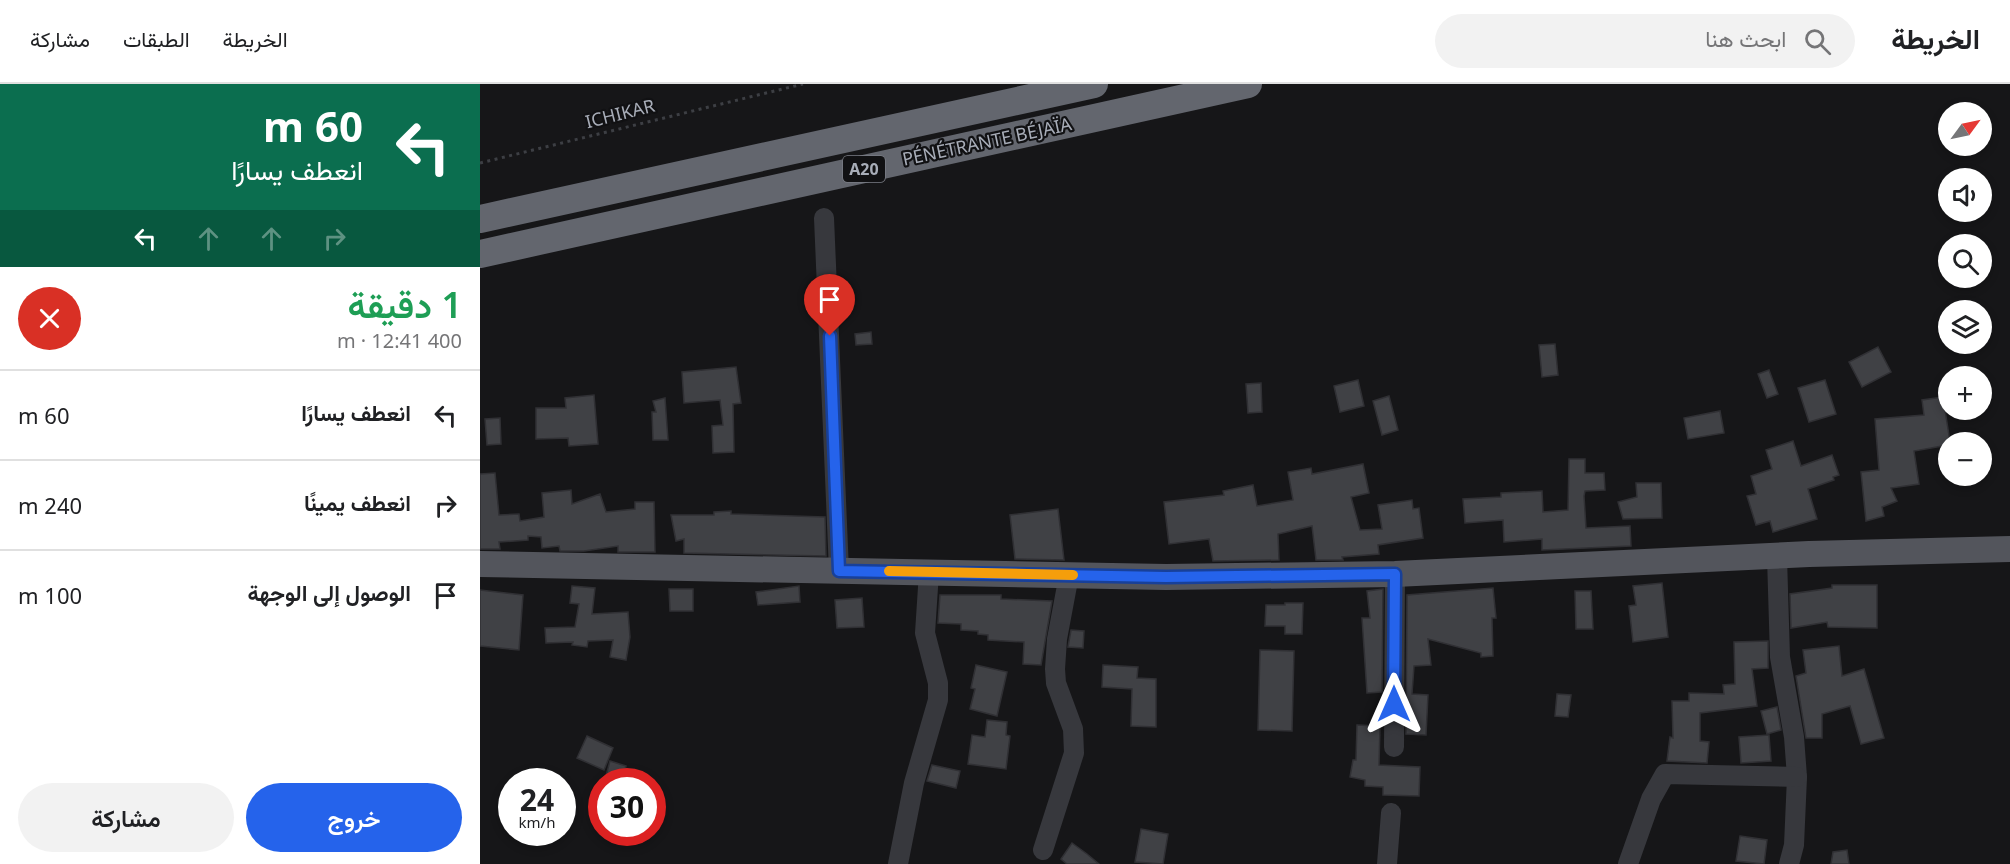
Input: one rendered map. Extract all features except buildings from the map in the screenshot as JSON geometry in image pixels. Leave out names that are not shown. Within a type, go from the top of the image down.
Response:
[{"type":"highway","name":"PÉNÉTRANTE BÉJAÏA","points":[[480,219],[1094,84]]},
{"type":"highway","name":"PÉNÉTRANTE BÉJAÏA","points":[[480,254],[1248,84]]},
{"type":"main road","points":[[480,564],[1166,577],[1395,574],[1809,554],[2010,549]]},
{"type":"street","points":[[824,218],[839,571]]},
{"type":"street","points":[[1777,557],[1780,657],[1794,737],[1797,777],[1794,845],[1789,864]]},
{"type":"street","points":[[898,864],[914,783],[938,700],[938,683],[925,633],[929,572]]},
{"type":"street","points":[[1394,747],[1395,574]]},
{"type":"street","points":[[1043,850],[1074,753],[1073,729],[1056,683],[1055,669],[1057,639],[1070,575]]},
{"type":"street","points":[[1628,864],[1651,799],[1665,774],[1797,777]]},
{"type":"street","points":[[1387,864],[1391,813]]},
{"type":"path","name":"ICHIKAR","points":[[480,163],[802,84]]},
{"type":"slow traffic","points":[[889,571],[1073,575]]},
{"type":"route","points":[[830,336],[839,571],[1166,577],[1395,574],[1394,704]]}]
